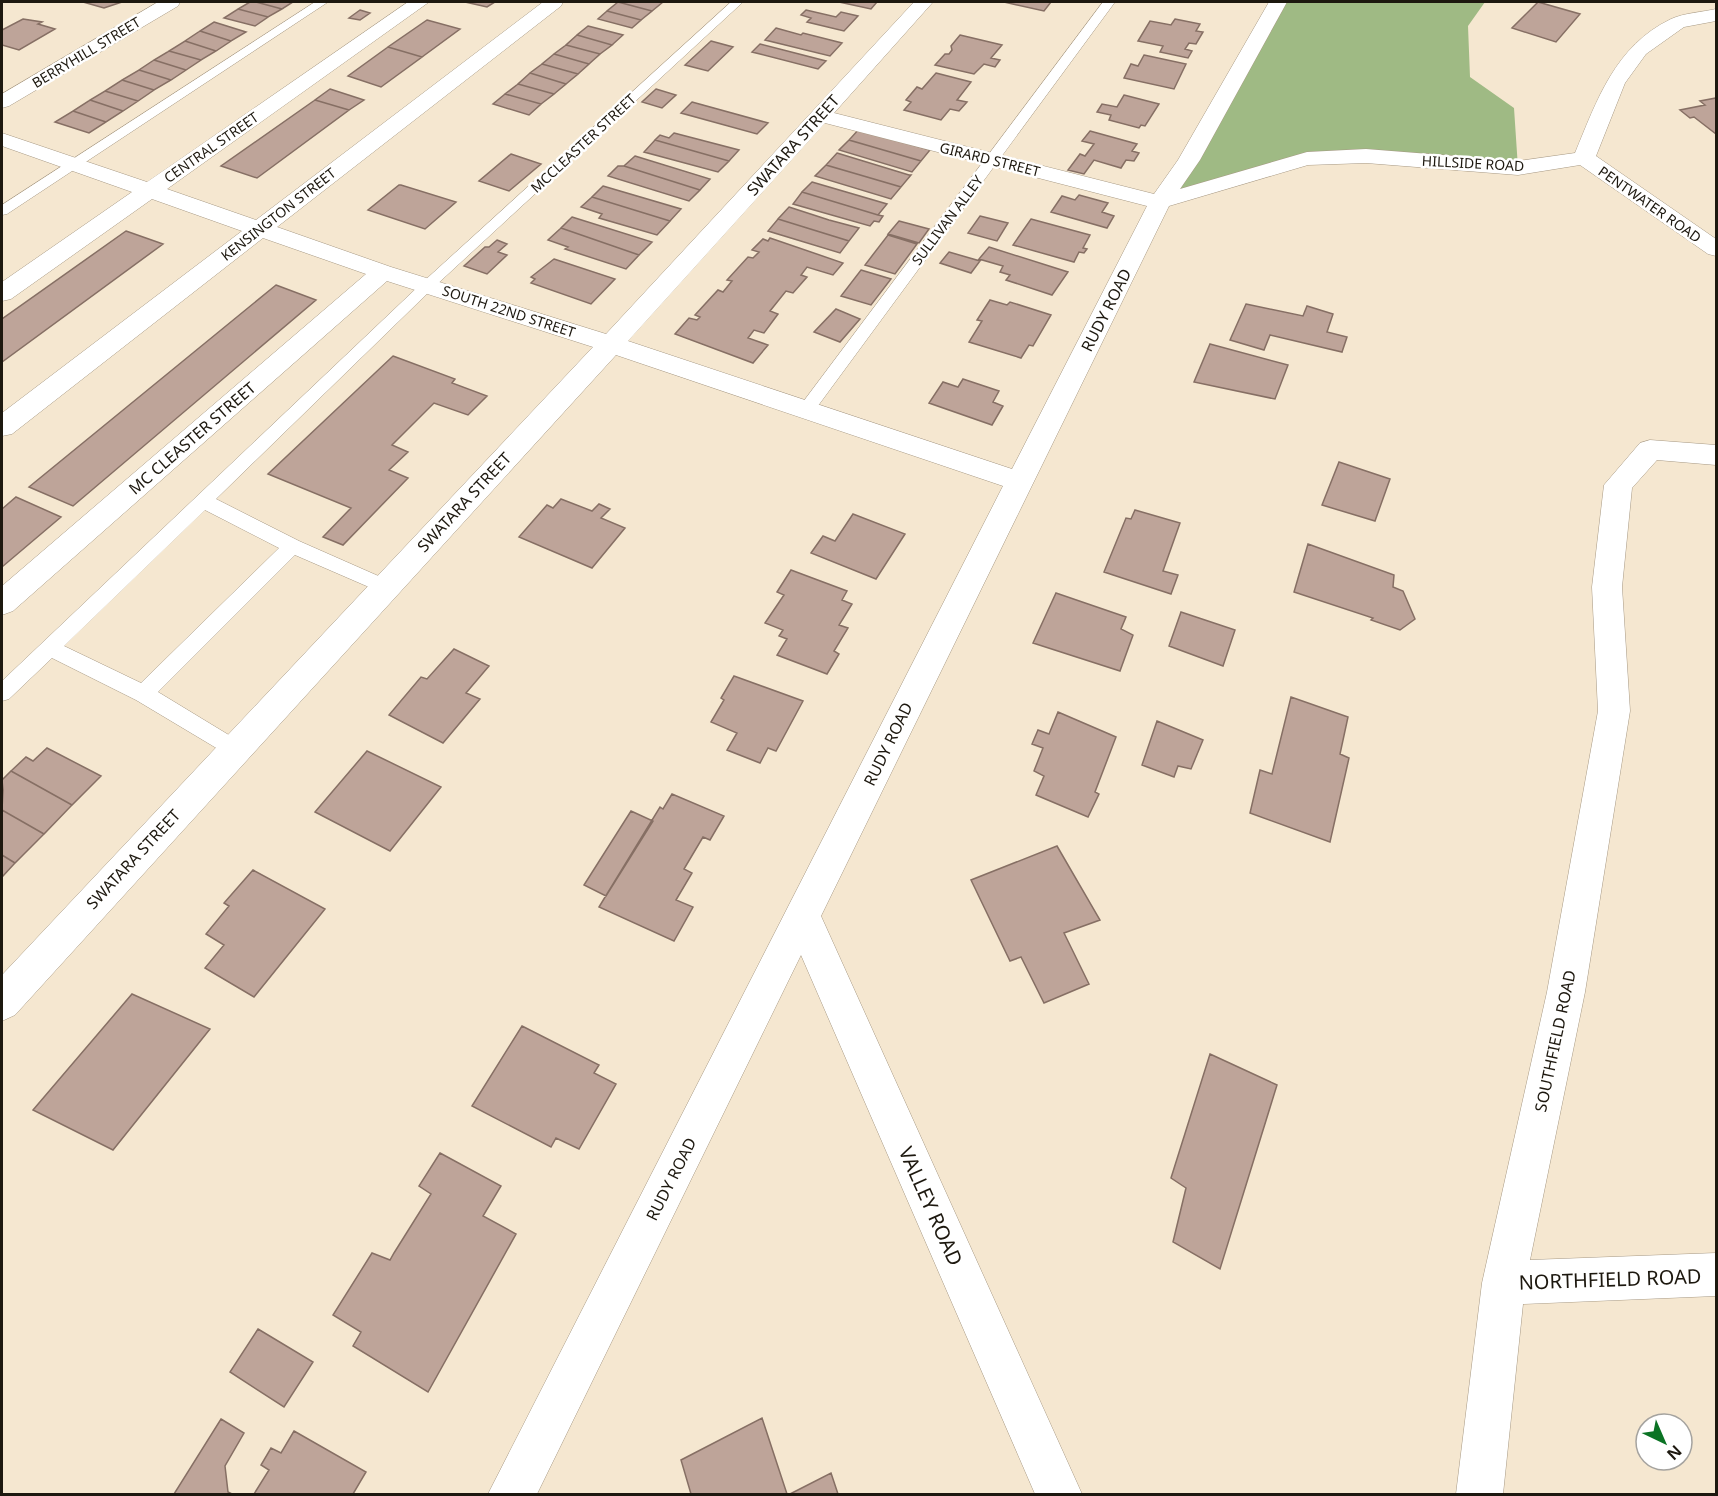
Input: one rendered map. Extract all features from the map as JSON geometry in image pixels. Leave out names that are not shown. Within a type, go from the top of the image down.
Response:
[{"type":"street","name":"BERRYHILL STREET","points":[[2,102],[171,2]]},
{"type":"street","name":"CENTRAL STREET","points":[[2,293],[420,2]]},
{"type":"street","name":"KENSINGTON STREET","points":[[2,428],[554,2]]},
{"type":"street","name":"SWATARA STREET","points":[[2,1002],[924,2]]},
{"type":"street","name":"RUDY ROAD","points":[[512,1494],[803,917],[1018,481],[1160,202],[1189,160],[1278,2]]},
{"type":"street","points":[[1584,158],[1616,82],[1639,50],[1678,23],[1716,15]]},
{"type":"street","name":"GIRARD STREET","points":[[820,116],[1160,202]]},
{"type":"street","name":"SOUTH 22ND STREET","points":[[2,139],[151,189],[383,272],[611,344],[1018,481]]},
{"type":"street","name":"HILLSIDE ROAD","points":[[1160,202],[1307,159],[1366,156],[1518,168],[1584,158]]},
{"type":"street","name":"PENTWATER ROAD","points":[[1584,158],[1716,249]]},
{"type":"street","name":"MC CLEASTER STREET","points":[[2,603],[383,272]]},
{"type":"street","name":"SOUTHFIELD ROAD","points":[[1479,1494],[1504,1283],[1566,992],[1614,711],[1606,587],[1618,485],[1650,450],[1716,455]]},
{"type":"street","name":"VALLEY ROAD","points":[[803,917],[1059,1494]]},
{"type":"street","name":"NORTHFIELD ROAD","points":[[1504,1283],[1716,1275]]},
{"type":"lane","points":[[2,211],[322,2]]},
{"type":"lane","name":"MCCLEASTER STREET","points":[[2,693],[205,502],[428,285],[737,2]]},
{"type":"lane","name":"SULLIVAN ALLEY","points":[[806,410],[1109,2]]},
{"type":"lane","points":[[205,502],[292,546],[385,587]]},
{"type":"lane","points":[[143,694],[292,546]]},
{"type":"lane","points":[[51,648],[143,694],[235,749]]},
{"type":"green space","points":[[1278,2],[1485,2],[1468,26],[1470,77],[1514,108],[1518,168],[1307,159],[1160,202],[1189,160]]},
{"type":"building","points":[[83,2],[122,2],[104,8]]},
{"type":"building","points":[[250,2],[282,9],[268,17],[238,9]]},
{"type":"building","points":[[256,2],[293,2],[282,9]]},
{"type":"building","points":[[465,2],[495,2],[487,7]]},
{"type":"building","points":[[618,2],[663,2],[652,11]]},
{"type":"building","points":[[618,2],[652,11],[641,20],[607,11]]},
{"type":"building","points":[[839,2],[877,2],[871,9]]},
{"type":"building","points":[[1004,2],[1051,2],[1044,11]]},
{"type":"building","points":[[1538,2],[1580,14],[1556,42],[1512,28]]},
{"type":"building","points":[[238,9],[268,17],[255,26],[224,18]]},
{"type":"building","points":[[360,10],[370,13],[360,20],[349,18]]},
{"type":"building","points":[[806,10],[836,17],[841,12],[858,16],[844,31],[807,22],[811,18],[801,15]]},
{"type":"building","points":[[607,11],[641,20],[632,28],[598,19]]},
{"type":"building","points":[[23,19],[42,22],[38,24],[55,29],[19,50],[2,45],[2,30]]},
{"type":"building","points":[[1175,19],[1200,24],[1196,31],[1203,32],[1196,44],[1189,43],[1185,49],[1192,51],[1188,58],[1160,52],[1163,46],[1138,41],[1150,21],[1171,25]]},
{"type":"building","points":[[427,20],[460,29],[422,57],[388,47]]},
{"type":"building","points":[[214,22],[246,32],[231,41],[200,31]]},
{"type":"building","points":[[588,26],[623,35],[612,45],[577,35]]},
{"type":"building","points":[[776,28],[842,43],[830,56],[765,40]]},
{"type":"building","points":[[200,31],[231,41],[216,51],[185,41]]},
{"type":"building","points":[[577,35],[612,45],[600,54],[566,45]]},
{"type":"building","points":[[960,35],[1002,45],[991,58],[1000,60],[995,67],[984,64],[974,74],[935,65],[945,54],[949,54],[952,50],[951,46]]},
{"type":"building","points":[[185,41],[216,51],[201,60],[169,51]]},
{"type":"building","points":[[711,41],[733,47],[708,71],[685,65]]},
{"type":"building","points":[[760,44],[826,61],[818,69],[752,52]]},
{"type":"building","points":[[566,45],[600,54],[589,64],[554,54]]},
{"type":"building","points":[[388,47],[422,57],[381,87],[348,76]]},
{"type":"building","points":[[169,51],[201,60],[186,70],[154,60]]},
{"type":"building","points":[[554,54],[589,64],[578,74],[542,64]]},
{"type":"building","points":[[1144,55],[1186,64],[1174,89],[1124,78],[1131,64],[1138,66]]},
{"type":"building","points":[[154,60],[186,70],[171,80],[139,70]]},
{"type":"building","points":[[542,64],[578,74],[566,84],[530,73]]},
{"type":"building","points":[[139,70],[171,80],[154,90],[122,80]]},
{"type":"building","points":[[530,73],[566,84],[554,94],[518,84]]},
{"type":"building","points":[[936,73],[971,82],[957,100],[967,102],[959,111],[950,109],[941,120],[904,110],[911,102],[906,100],[917,87],[922,89]]},
{"type":"building","points":[[122,80],[154,90],[138,101],[105,91]]},
{"type":"building","points":[[518,84],[554,94],[541,104],[505,94]]},
{"type":"building","points":[[330,89],[364,100],[349,110],[315,100]]},
{"type":"building","points":[[656,89],[676,95],[662,108],[642,102]]},
{"type":"building","points":[[105,91],[138,101],[123,111],[90,100]]},
{"type":"building","points":[[505,94],[541,104],[529,115],[493,104]]},
{"type":"building","points":[[1124,95],[1159,104],[1145,126],[1141,125],[1139,128],[1109,120],[1111,115],[1097,112],[1102,104],[1117,107]]},
{"type":"building","points":[[1716,98],[1716,134],[1694,117],[1690,118],[1680,110],[1705,105],[1700,101]]},
{"type":"building","points":[[90,100],[123,111],[106,122],[73,111]]},
{"type":"building","points":[[315,100],[349,110],[257,178],[221,166]]},
{"type":"building","points":[[692,102],[768,123],[757,134],[681,113]]},
{"type":"building","points":[[73,111],[106,122],[89,133],[55,122]]},
{"type":"building","points":[[859,129],[930,150],[921,161],[849,140]]},
{"type":"building","points":[[1090,131],[1137,144],[1132,151],[1139,153],[1134,161],[1126,160],[1121,168],[1094,160],[1084,174],[1068,170],[1080,154],[1085,156],[1094,144],[1082,141]]},
{"type":"building","points":[[674,133],[739,150],[729,161],[655,140],[660,135],[669,138]]},
{"type":"building","points":[[655,140],[729,161],[718,172],[644,152]]},
{"type":"building","points":[[849,140],[921,161],[912,172],[839,150]]},
{"type":"building","points":[[837,153],[911,175],[901,187],[826,165]]},
{"type":"building","points":[[511,154],[541,164],[509,191],[479,181]]},
{"type":"building","points":[[635,156],[710,179],[700,190],[624,166]]},
{"type":"building","points":[[826,165],[901,187],[891,199],[815,176]]},
{"type":"building","points":[[618,166],[700,190],[689,201],[608,176]]},
{"type":"building","points":[[812,182],[887,204],[878,215],[802,192]]},
{"type":"building","points":[[399,185],[456,202],[425,229],[368,210]]},
{"type":"building","points":[[603,186],[681,209],[670,221],[592,197]]},
{"type":"building","points":[[802,192],[883,216],[879,222],[874,221],[870,226],[793,204]]},
{"type":"building","points":[[1079,195],[1108,203],[1102,212],[1114,216],[1107,228],[1051,212],[1062,196],[1075,200]]},
{"type":"building","points":[[592,197],[670,221],[657,235],[599,218],[602,214],[581,207]]},
{"type":"building","points":[[789,207],[859,228],[849,241],[778,219]]},
{"type":"building","points":[[980,216],[1008,223],[997,241],[968,233]]},
{"type":"building","points":[[572,217],[652,242],[639,255],[561,228]]},
{"type":"building","points":[[778,219],[849,241],[840,253],[768,231]]},
{"type":"building","points":[[1031,219],[1090,235],[1083,248],[1087,249],[1084,253],[1079,252],[1074,262],[1013,245]]},
{"type":"building","points":[[899,221],[929,229],[919,243],[888,234]]},
{"type":"building","points":[[561,228],[639,255],[626,269],[565,249],[568,247],[548,240]]},
{"type":"building","points":[[126,231],[163,244],[2,362],[2,319]]},
{"type":"building","points":[[888,235],[917,244],[895,274],[865,265]]},
{"type":"building","points":[[770,238],[843,263],[833,275],[807,267],[801,275],[807,277],[793,293],[786,291],[770,311],[778,314],[764,333],[754,330],[748,338],[768,345],[753,363],[675,334],[689,318],[697,320],[700,317],[695,315],[718,290],[723,292],[732,281],[727,280],[748,257],[753,258],[759,252],[752,250],[763,239],[768,241]]},
{"type":"building","points":[[497,240],[507,244],[498,252],[507,255],[487,274],[464,266],[485,247],[489,247]]},
{"type":"building","points":[[989,247],[1068,272],[1052,295],[1006,280],[1010,275],[1000,272],[1003,266],[979,259]]},
{"type":"building","points":[[949,252],[980,261],[971,273],[940,263]]},
{"type":"building","points":[[554,259],[615,279],[591,304],[531,283],[535,279],[531,277]]},
{"type":"building","points":[[861,270],[891,279],[871,305],[841,296]]},
{"type":"building","points":[[276,285],[316,300],[73,506],[29,487]]},
{"type":"building","points":[[990,300],[1007,305],[1010,302],[1051,315],[1033,346],[1029,345],[1021,358],[969,342],[982,321],[977,320]]},
{"type":"building","points":[[1246,304],[1303,316],[1307,306],[1333,314],[1327,332],[1347,337],[1342,352],[1270,335],[1264,350],[1230,340]]},
{"type":"building","points":[[836,309],[860,319],[840,342],[814,332]]},
{"type":"building","points":[[1210,344],[1288,365],[1275,399],[1194,382]]},
{"type":"building","points":[[393,356],[455,379],[452,383],[487,396],[468,415],[434,403],[392,445],[408,452],[389,470],[408,478],[343,545],[323,537],[351,508],[268,474]]},
{"type":"building","points":[[963,379],[999,391],[993,402],[1003,406],[992,425],[929,403],[943,382],[958,387]]},
{"type":"building","points":[[1339,462],[1390,479],[1375,521],[1322,505]]},
{"type":"building","points":[[16,497],[61,517],[2,567],[2,509]]},
{"type":"building","points":[[561,499],[592,511],[599,504],[610,509],[601,518],[625,528],[592,568],[519,537],[547,505],[553,508]]},
{"type":"building","points":[[1135,510],[1180,523],[1163,571],[1178,575],[1171,594],[1104,572],[1126,518],[1131,519]]},
{"type":"building","points":[[853,514],[905,534],[876,579],[811,553],[823,536],[835,541]]},
{"type":"building","points":[[1308,544],[1394,575],[1393,587],[1403,591],[1415,619],[1400,630],[1371,620],[1373,618],[1294,592]]},
{"type":"building","points":[[791,570],[847,591],[842,600],[852,604],[839,625],[848,628],[834,651],[839,654],[827,674],[777,655],[787,639],[779,636],[783,630],[765,623],[784,595],[777,592]]},
{"type":"building","points":[[1056,593],[1126,617],[1121,629],[1133,635],[1120,671],[1033,643]]},
{"type":"building","points":[[1181,612],[1235,630],[1223,666],[1169,646]]},
{"type":"building","points":[[454,649],[489,666],[466,693],[480,699],[443,743],[389,715],[421,677],[427,679]]},
{"type":"building","points":[[734,676],[803,701],[776,751],[768,748],[760,763],[727,750],[737,733],[711,722]]},
{"type":"building","points":[[1291,697],[1348,717],[1340,754],[1349,758],[1330,842],[1250,813],[1260,770],[1272,774]]},
{"type":"building","points":[[1058,712],[1116,737],[1095,792],[1099,794],[1088,817],[1036,795],[1044,776],[1034,771],[1043,748],[1032,744],[1038,730],[1049,734]]},
{"type":"building","points":[[1157,721],[1203,740],[1191,769],[1178,766],[1174,777],[1142,765]]},
{"type":"building","points":[[47,748],[101,776],[72,805],[11,771],[26,757],[33,761]]},
{"type":"building","points":[[367,751],[441,787],[390,851],[315,812]]},
{"type":"building","points":[[11,771],[72,805],[44,834],[2,810],[2,780]]},
{"type":"building","points":[[672,794],[724,816],[710,840],[703,837],[684,869],[692,873],[676,900],[693,907],[674,941],[599,907],[660,807],[663,809]]},
{"type":"building","points":[[2,810],[44,834],[15,863],[2,855]]},
{"type":"building","points":[[631,811],[653,821],[606,896],[584,885]]},
{"type":"building","points":[[1057,846],[1100,920],[1064,933],[1089,984],[1044,1003],[1021,957],[1010,961],[971,880]]},
{"type":"building","points":[[2,855],[15,863],[2,877]]},
{"type":"building","points":[[253,870],[325,909],[254,997],[205,968],[224,945],[206,934],[229,906],[224,903]]},
{"type":"building","points":[[132,994],[210,1029],[113,1150],[33,1110]]},
{"type":"building","points":[[522,1026],[599,1065],[594,1073],[616,1084],[579,1149],[556,1138],[551,1147],[472,1106]]},
{"type":"building","points":[[1210,1054],[1277,1085],[1220,1269],[1173,1242],[1186,1188],[1171,1178]]},
{"type":"building","points":[[440,1153],[501,1186],[483,1216],[516,1234],[428,1392],[353,1346],[361,1332],[333,1315],[372,1253],[390,1260],[431,1194],[419,1186]]},
{"type":"building","points":[[258,1329],[313,1362],[284,1407],[230,1372]]},
{"type":"building","points":[[762,1418],[787,1494],[691,1494],[681,1460]]},
{"type":"building","points":[[221,1419],[244,1433],[225,1466],[228,1492],[232,1494],[174,1494]]},
{"type":"building","points":[[294,1431],[366,1472],[353,1494],[254,1494],[269,1470],[261,1465],[271,1448],[281,1453]]},
{"type":"building","points":[[831,1473],[838,1494],[790,1494]]}]
